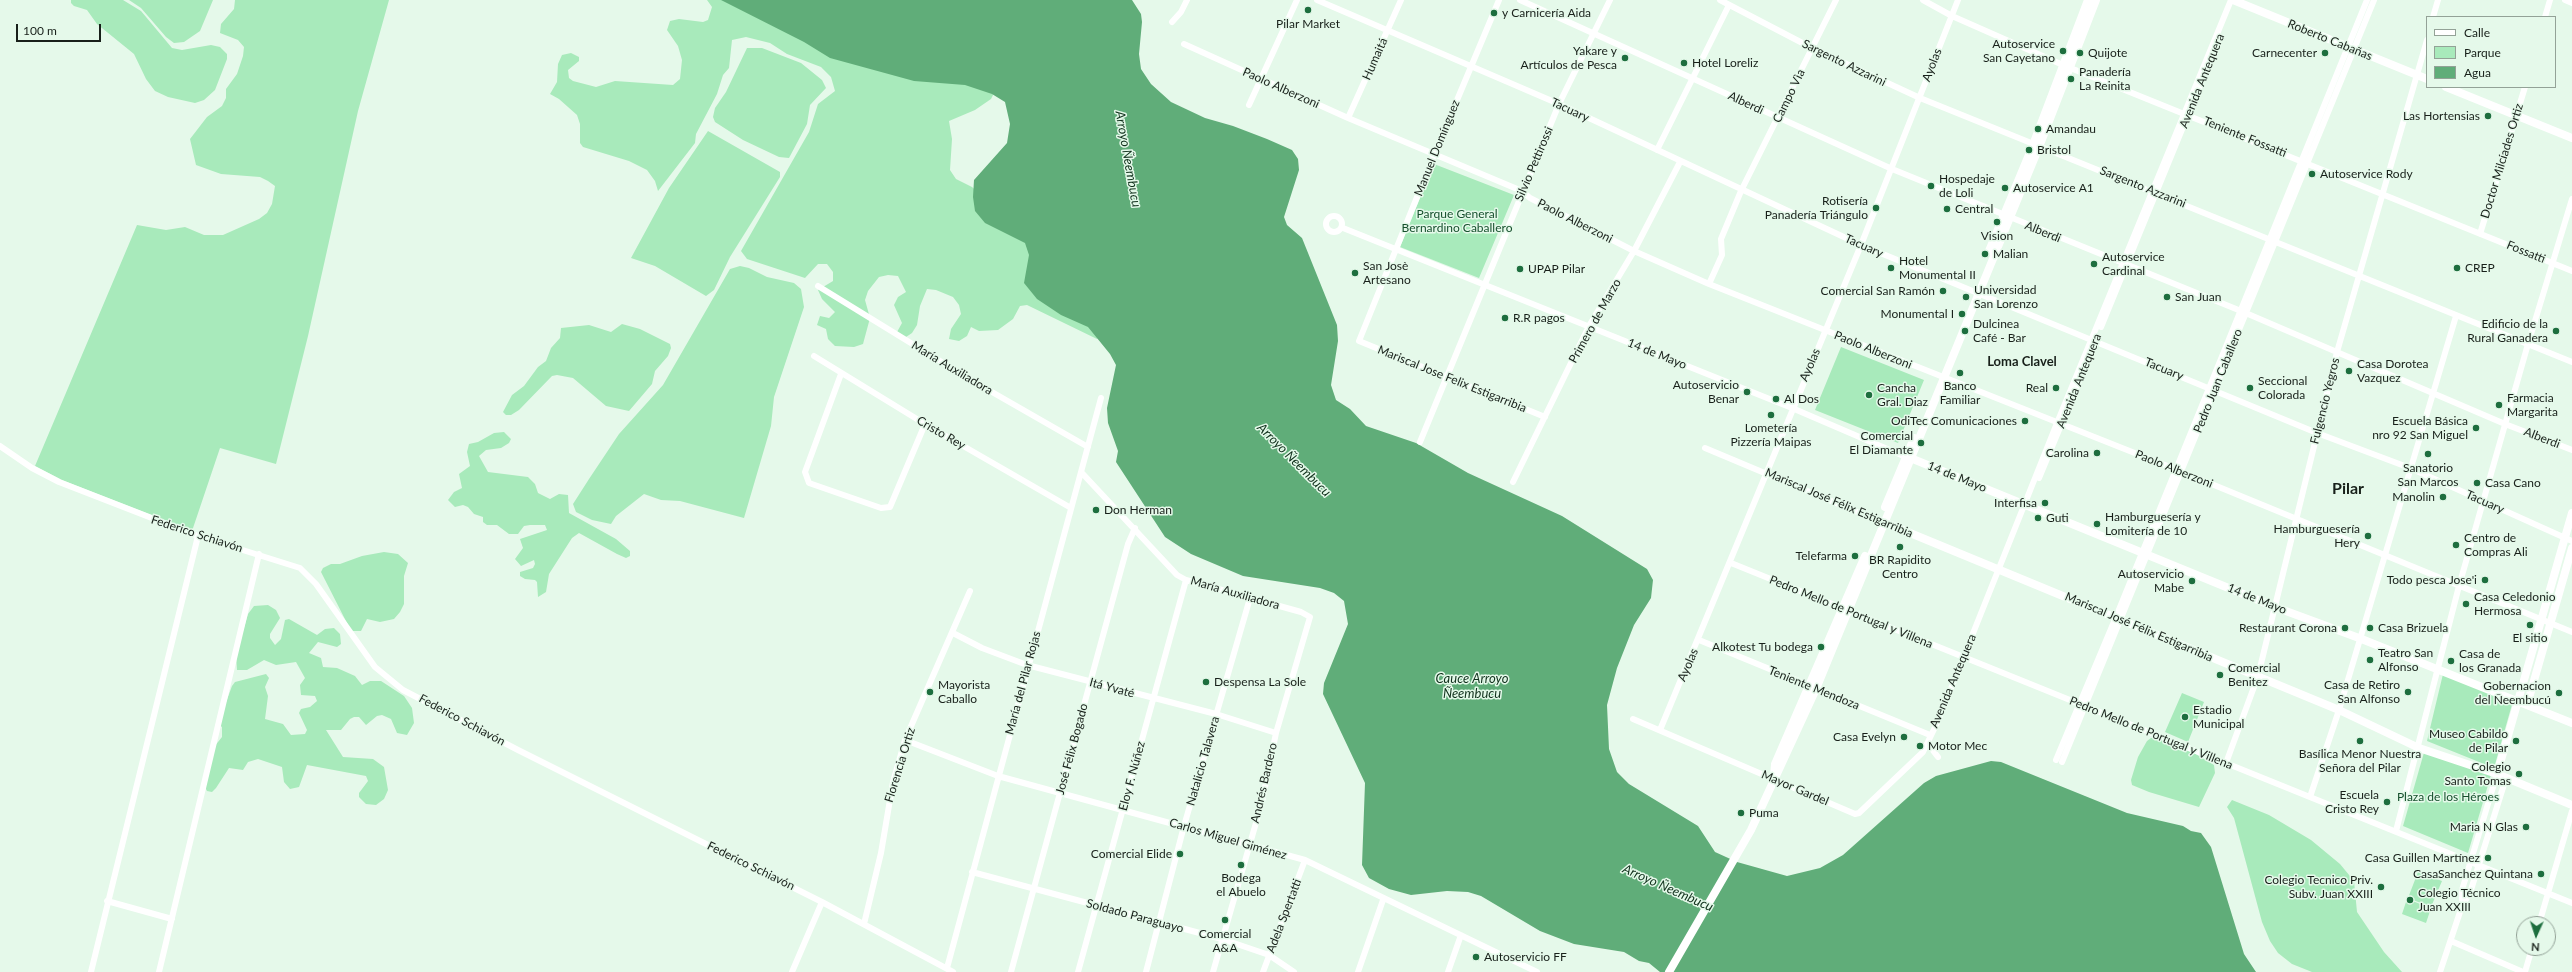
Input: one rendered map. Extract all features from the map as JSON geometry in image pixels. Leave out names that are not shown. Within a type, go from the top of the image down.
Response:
[{"type":"main road","points":[[2067,66],[2088,0]]},
{"type":"main road","points":[[1669,972],[1739,854],[1773,779],[1783,763],[1812,688],[1909,458],[1974,293],[2036,146],[2067,66],[2096,0]]},
{"type":"main road","name":"Roberto Cabañas","points":[[2234,0],[2426,79]]},
{"type":"main road","points":[[2448,88],[2572,138]]},
{"type":"main road","name":"14 de Mayo","points":[[1909,458],[2275,607],[2359,638],[2572,723]]},
{"type":"main road","points":[[2527,705],[2546,622],[2568,539],[2572,513]]},
{"type":"main road","name":"Mariscal José Félix Estigarribia","points":[[1882,522],[2001,569],[2339,710],[2419,748],[2497,774],[2572,805]]},
{"type":"main road","points":[[2497,774],[2518,702],[2572,548]]},
{"type":"street","points":[[1172,22],[1181,12],[1187,0]]},
{"type":"street","points":[[1249,105],[1297,0]]},
{"type":"street","name":"Tacuary","points":[[1317,0],[1558,104],[1741,191],[1861,245],[1974,293],[2212,388],[2317,433],[2410,468],[2568,539]]},
{"type":"street","name":"Humaitá","points":[[1348,118],[1401,0]]},
{"type":"street","name":"Manuel Domínguez","points":[[1359,341],[1470,66],[1499,0]]},
{"type":"street","name":"Alberdi","points":[[1520,0],[1594,32],[1778,119],[1892,169],[2006,217],[2243,312],[2505,424],[2572,450]]},
{"type":"street","name":"Silvio Pettirossi","points":[[1420,442],[1558,104],[1610,0]]},
{"type":"street","name":"Sargento Azzarini","points":[[1720,0],[1812,48],[1920,98],[2036,146],[2272,239],[2456,316],[2572,362]]},
{"type":"street","name":"Campo Vìa","points":[[1709,284],[1722,256],[1721,239],[1741,191],[1836,0]]},
{"type":"street","name":"Teniente Fossatti","points":[[1924,0],[1952,16],[2067,66],[2480,234]]},
{"type":"street","name":"Ayolas","points":[[1660,730],[1731,563],[1765,472],[1861,245],[1958,0]]},
{"type":"street","name":"Avenida Antequera","points":[[1930,735],[1938,721],[1965,658],[2059,424],[2234,0]]},
{"type":"street","name":"Pedro Juan Caballero","points":[[2351,49],[2367,0]]},
{"type":"street","name":"Pedro Juan Caballero","points":[[2059,761],[2272,239],[2351,49],[2374,0]]},
{"type":"street","points":[[2433,16],[2438,0]]},
{"type":"street","points":[[2545,16],[2550,0]]},
{"type":"street","points":[[2565,0],[2572,3]]},
{"type":"street","points":[[1657,150],[1694,79],[1729,5]]},
{"type":"street","name":"Paolo Alberzoni","points":[[1184,44],[1348,118],[1522,191],[1530,198],[1634,251],[1709,284],[2177,470],[2385,554],[2572,632]]},
{"type":"street","name":"Fulgencio Yegros","points":[[2226,763],[2258,676],[2298,520],[2337,352],[2426,44]]},
{"type":"street","name":"Doctor Milcíades Ortiz","points":[[2480,234],[2525,88]]},
{"type":"street","name":"Primero de Marzo","points":[[1513,482],[1589,326],[1634,251],[1680,162]]},
{"type":"street","points":[[2396,831],[2419,748],[2437,670],[2459,586],[2528,344],[2554,264],[2572,199]]},
{"type":"street","name":"14 de Mayo","points":[[1343,228],[1792,408],[1909,458]]},
{"type":"street","name":"Fossatti","points":[[2480,234],[2572,271]]},
{"type":"street","name":"María Auxiliadora","points":[[818,286],[971,380],[1088,447]]},
{"type":"street","points":[[2310,797],[2339,710],[2359,638],[2456,316]]},
{"type":"street","name":"Mariscal Jose Felix Estigarribia","points":[[1359,341],[1446,378],[1545,417]]},
{"type":"street","name":"Cristo Rey","points":[[814,356],[841,374],[925,424],[1071,508]]},
{"type":"street","points":[[841,374],[806,472],[806,478],[814,486],[881,508],[890,507],[925,424]]},
{"type":"street","name":"María del Pilar Rojas","points":[[947,968],[1027,666],[1082,473],[1101,398]]},
{"type":"street","name":"Federico Schiavón","points":[[0,446],[32,468],[59,482],[198,536],[300,568],[308,574],[375,667],[403,690],[518,750],[822,902],[953,972]]},
{"type":"street","name":"Mariscal José Félix Estigarribia","points":[[1705,448],[1882,522]]},
{"type":"street","name":"María Auxiliadora","points":[[1082,473],[1135,528],[1176,575],[1186,580],[1301,612],[1310,617]]},
{"type":"street","name":"José Félix Bogado","points":[[1011,972],[1035,889],[1128,544],[1135,528]]},
{"type":"street","points":[[91,972],[107,901],[198,536]]},
{"type":"street","points":[[159,972],[259,554]]},
{"type":"street","name":"Pedro Mello de Portugal y Villena","points":[[1731,563],[2572,902]]},
{"type":"street","name":"Eloy F. Núñez","points":[[1078,972],[1098,906],[1186,580]]},
{"type":"street","name":"Florencia Ortiz","points":[[864,924],[881,853],[892,789],[905,740],[953,633],[970,591]]},
{"type":"street","name":"Natalicio Talavera","points":[[1146,972],[1184,826],[1250,598]]},
{"type":"street","name":"Andrés Bardero","points":[[1213,972],[1248,845],[1262,802],[1276,733],[1310,617]]},
{"type":"street","name":"Itá Yvaté","points":[[953,633],[982,648],[1027,666],[1216,714],[1276,733]]},
{"type":"street","name":"Teniente Mendoza","points":[[1699,640],[1812,688],[1930,735]]},
{"type":"street","name":"Mayor Gardel","points":[[1633,718],[1855,814],[1859,813],[1913,764],[1928,744],[1930,735]]},
{"type":"street","name":"Carlos Miguel Giménez","points":[[905,740],[998,776],[1305,860],[1383,900],[1461,935],[1537,972]]},
{"type":"street","points":[[1928,744],[1938,757]]},
{"type":"street","points":[[2462,906],[2462,890],[2497,774]]},
{"type":"street","points":[[2440,972],[2462,906],[2470,893],[2506,778]]},
{"type":"street","points":[[2541,916],[2572,811]]},
{"type":"street","name":"Adela Spertatti","points":[[1263,972],[1305,860]]},
{"type":"street","name":"Soldado Paraguayo","points":[[972,872],[1159,924],[1222,939],[1269,955],[1294,972]]},
{"type":"street","points":[[1358,972],[1383,900]]},
{"type":"street","points":[[107,901],[172,919]]},
{"type":"street","points":[[792,972],[822,902]]},
{"type":"street","points":[[1448,972],[1461,935]]},
{"type":"street","points":[[2451,941],[2524,972],[2529,956]]},
{"type":"green space","points":[[71,0],[123,0],[141,11],[172,48],[182,50],[211,45],[220,47],[227,54],[227,59],[215,90],[204,100],[195,103],[168,97],[155,91],[146,79],[134,54],[97,24],[87,10],[74,6],[71,3]]},
{"type":"green space","points":[[129,0],[213,0],[200,31],[184,42],[174,43],[166,37],[141,8]]},
{"type":"green space","points":[[235,0],[389,0],[358,111],[308,336],[276,464],[220,448],[192,531],[62,480],[35,466],[137,225],[166,230],[185,227],[204,235],[223,235],[259,219],[267,213],[272,204],[275,186],[268,181],[260,177],[221,174],[196,165],[190,139],[207,117],[222,106],[226,98],[226,89],[237,74],[243,56],[244,47],[238,40],[220,33],[221,24],[234,9]]},
{"type":"green space","points":[[707,0],[731,0],[995,91],[991,99],[975,110],[949,121],[952,139],[950,170],[956,179],[972,187],[1000,213],[1103,331],[1097,339],[1027,305],[1020,306],[1013,319],[998,330],[979,331],[971,327],[967,336],[959,341],[949,339],[951,329],[961,314],[959,305],[953,297],[936,290],[927,289],[920,306],[917,325],[912,333],[903,339],[897,332],[902,323],[894,305],[898,297],[906,292],[898,276],[888,275],[879,277],[868,291],[865,300],[870,318],[863,344],[854,347],[835,346],[828,339],[826,329],[817,325],[820,316],[829,318],[835,312],[822,299],[818,290],[833,281],[833,272],[827,264],[818,264],[805,278],[747,259],[741,251],[809,132],[818,104],[835,91],[831,77],[821,67],[787,54],[770,43],[746,37],[732,40],[729,68],[723,75],[717,94],[696,134],[695,143],[658,191],[655,181],[647,170],[629,161],[583,147],[580,143],[580,124],[577,115],[559,99],[550,94],[557,82],[558,64],[562,55],[571,53],[579,57],[579,61],[568,70],[569,78],[573,81],[596,87],[615,81],[673,85],[680,79],[682,60],[678,46],[667,30],[670,21],[679,19],[703,22],[708,20],[712,7]]},
{"type":"green space","points":[[747,48],[762,48],[801,63],[822,80],[826,88],[810,105],[807,124],[789,158],[779,157],[743,140],[715,122],[713,117],[715,108],[726,92]]},
{"type":"green space","points":[[708,131],[780,172],[780,177],[730,257],[714,290],[706,296],[655,266],[631,258],[669,188]]},
{"type":"green space","name":"Parque General Bernardino Caballero","points":[[1434,164],[1514,195],[1479,278],[1400,247]]},
{"type":"green space","points":[[740,266],[749,268],[767,277],[794,283],[801,289],[804,307],[774,397],[771,426],[744,518],[680,501],[661,500],[644,494],[616,516],[611,524],[592,520],[576,512],[573,504],[619,434],[663,385],[730,269]]},
{"type":"green space","points":[[622,324],[640,329],[670,344],[671,348],[668,356],[655,371],[652,384],[629,411],[606,406],[573,378],[557,375],[552,376],[519,410],[511,415],[506,415],[503,412],[512,395],[524,386],[538,367],[546,361],[551,348],[560,338],[561,328],[589,325],[611,332]]},
{"type":"green space","name":"Cancha Gral. Diaz","points":[[1841,347],[1924,380],[1898,443],[1815,410]]},
{"type":"green space","points":[[504,432],[511,439],[509,443],[501,448],[486,450],[479,456],[488,472],[528,477],[535,484],[538,493],[550,499],[559,494],[568,495],[569,513],[616,539],[630,551],[630,556],[626,558],[617,554],[579,533],[572,538],[549,574],[546,592],[538,597],[537,582],[535,580],[525,579],[520,576],[520,572],[533,568],[535,564],[534,560],[521,566],[515,559],[523,548],[520,539],[547,530],[545,525],[524,526],[518,534],[509,534],[497,525],[487,525],[483,522],[483,517],[474,514],[468,507],[463,505],[455,507],[448,500],[454,492],[462,488],[459,474],[470,466],[467,452],[469,444],[478,442],[494,433]]},
{"type":"green space","points":[[384,552],[398,554],[408,563],[404,576],[404,604],[394,619],[380,622],[367,619],[361,631],[351,631],[321,572],[323,568],[331,564],[340,564],[362,556]]},
{"type":"green space","points":[[268,605],[276,610],[280,618],[270,634],[270,638],[275,645],[281,639],[285,620],[289,619],[317,635],[325,629],[334,628],[340,634],[341,644],[337,647],[318,642],[309,653],[321,658],[323,667],[337,668],[355,676],[362,685],[370,681],[381,681],[404,696],[412,708],[414,723],[407,735],[397,733],[391,719],[382,715],[377,716],[366,725],[359,717],[354,717],[350,719],[341,730],[326,730],[343,757],[373,759],[384,767],[388,790],[384,799],[376,805],[366,804],[359,797],[359,793],[368,781],[366,776],[307,765],[299,787],[290,789],[284,782],[282,767],[258,759],[248,762],[243,770],[229,768],[216,788],[212,792],[207,791],[204,785],[210,752],[222,737],[222,727],[218,724],[232,686],[235,682],[266,674],[269,678],[265,687],[268,696],[265,719],[283,724],[291,735],[305,734],[307,730],[299,713],[301,709],[310,707],[317,701],[315,696],[301,695],[300,685],[305,678],[296,662],[276,665],[264,660],[247,670],[237,670],[236,655],[248,614],[254,606]]},
{"type":"green space","points":[[2443,674],[2513,701],[2494,768],[2427,741]]},
{"type":"green space","name":"Estadio Municipal","points":[[2182,693],[2204,702],[2188,742],[2165,732]]},
{"type":"green space","points":[[2151,738],[2156,738],[2194,753],[2214,765],[2215,773],[2199,807],[2149,792],[2132,785],[2131,780],[2138,757],[2147,741]]},
{"type":"green space","name":"Plaza de los Héroes","points":[[2425,749],[2491,775],[2468,853],[2403,826]]},
{"type":"green space","points":[[2232,800],[2269,815],[2311,840],[2340,864],[2354,881],[2357,912],[2384,952],[2402,972],[2312,972],[2292,964],[2278,953],[2270,941],[2262,922],[2234,818],[2227,807]]},
{"type":"green space","points":[[2418,872],[2442,881],[2431,907],[2408,898]]},
{"type":"green space","points":[[2407,899],[2431,908],[2426,923],[2402,914]]},
{"type":"water","name":"Cauce Arroyo Ñeembucu","points":[[721,0],[1132,0],[1141,14],[1142,22],[1139,54],[1141,69],[1151,84],[1171,102],[1205,118],[1233,126],[1292,150],[1298,159],[1299,170],[1284,217],[1287,225],[1302,238],[1337,325],[1338,341],[1331,385],[1336,400],[1350,409],[1366,426],[1416,443],[1468,473],[1562,516],[1647,569],[1653,580],[1651,598],[1634,625],[1617,668],[1607,705],[1609,749],[1617,772],[1629,784],[1698,826],[1715,852],[1737,862],[1787,876],[1820,868],[1843,855],[1924,783],[1936,776],[1991,761],[2001,762],[2127,813],[2183,826],[2191,831],[2201,833],[2211,847],[2244,954],[2256,972],[1660,972],[1649,963],[1639,961],[1624,952],[1574,944],[1540,931],[1481,896],[1468,892],[1447,891],[1411,895],[1389,889],[1369,878],[1362,865],[1365,783],[1323,694],[1324,683],[1348,624],[1344,601],[1334,593],[1320,588],[1243,576],[1191,554],[1165,537],[1116,462],[1118,451],[1108,423],[1107,408],[1116,365],[1110,354],[1088,327],[1061,315],[1037,299],[1024,283],[1029,255],[1025,243],[985,223],[975,211],[973,197],[974,180],[1007,143],[1010,124],[1005,102],[992,94],[965,85],[914,81],[830,58],[804,42]]},
{"type":"place","name":"Pilar Market","points":[[1308,10]]},
{"type":"place","name":"y Carnicería Aida","points":[[1494,13]]},
{"type":"place","name":"Autoservice San Cayetano","points":[[2063,51]]},
{"type":"place","name":"Quijote","points":[[2080,53]]},
{"type":"place","name":"Carnecenter","points":[[2325,53]]},
{"type":"place","name":"Yakare y Artículos de Pesca","points":[[1625,58]]},
{"type":"place","name":"Hotel Loreliz","points":[[1684,63]]},
{"type":"place","name":"Panadería La Reinita","points":[[2071,79]]},
{"type":"place","name":"Las Hortensias","points":[[2488,116]]},
{"type":"place","name":"Amandau","points":[[2038,129]]},
{"type":"place","name":"Bristol","points":[[2029,150]]},
{"type":"place","name":"Autoservice Rody","points":[[2312,174]]},
{"type":"place","name":"Hospedaje de Loli","points":[[1931,186]]},
{"type":"place","name":"Autoservice A1","points":[[2005,188]]},
{"type":"place","name":"Rotisería Panadería Triángulo","points":[[1876,208]]},
{"type":"place","name":"Central","points":[[1947,209]]},
{"type":"place","name":"Vision","points":[[1997,222]]},
{"type":"place","name":"Malian","points":[[1985,254]]},
{"type":"place","name":"Autoservice Cardinal","points":[[2094,264]]},
{"type":"place","name":"Hotel Monumental II","points":[[1891,268]]},
{"type":"place","name":"CREP","points":[[2457,268]]},
{"type":"place","name":"UPAP Pilar","points":[[1520,269]]},
{"type":"place","name":"San Josè Artesano","points":[[1355,273]]},
{"type":"place","name":"Comercial San Ramón","points":[[1943,291]]},
{"type":"place","name":"Universidad San Lorenzo","points":[[1966,297]]},
{"type":"place","name":"San Juan","points":[[2167,297]]},
{"type":"place","name":"Monumental I","points":[[1962,314]]},
{"type":"place","name":"R.R pagos","points":[[1505,318]]},
{"type":"place","name":"Dulcinea Café - Bar","points":[[1965,331]]},
{"type":"place","name":"Edificio de la Rural Ganadera","points":[[2556,331]]},
{"type":"place","name":"Casa Dorotea Vazquez","points":[[2349,371]]},
{"type":"place","name":"Banco Familiar","points":[[1960,373]]},
{"type":"place","name":"Real","points":[[2056,388]]},
{"type":"place","name":"Seccional Colorada","points":[[2250,388]]},
{"type":"place","name":"Autoservicio Benar","points":[[1747,392]]},
{"type":"place","name":"Cancha Gral. Diaz","points":[[1869,395]]},
{"type":"place","name":"Al Dos","points":[[1776,399]]},
{"type":"place","name":"Farmacia Margarita","points":[[2499,405]]},
{"type":"place","name":"Lometería Pizzería Maipas","points":[[1771,415]]},
{"type":"place","name":"OdiTec Comunicaciones","points":[[2025,421]]},
{"type":"place","name":"Escuela Básica nro 92 San Miguel","points":[[2476,428]]},
{"type":"place","name":"Comercial El Diamante","points":[[1921,443]]},
{"type":"place","name":"Carolina","points":[[2097,453]]},
{"type":"place","name":"Sanatorio San Marcos","points":[[2428,454]]},
{"type":"place","name":"Casa Cano","points":[[2477,483]]},
{"type":"place","name":"Manolin","points":[[2443,497]]},
{"type":"place","name":"Interfisa","points":[[2045,503]]},
{"type":"place","name":"Don Herman","points":[[1096,510]]},
{"type":"place","name":"Guti","points":[[2038,518]]},
{"type":"place","name":"Hamburguesería y Lomitería de 10","points":[[2097,524]]},
{"type":"place","name":"Hamburguesería Hery","points":[[2368,536]]},
{"type":"place","name":"Centro de Compras Ali","points":[[2456,545]]},
{"type":"place","name":"BR Rapidito Centro","points":[[1900,547]]},
{"type":"place","name":"Telefarma","points":[[1855,556]]},
{"type":"place","name":"Todo pesca Jose'i","points":[[2485,580]]},
{"type":"place","name":"Autoservicio Mabe","points":[[2192,581]]},
{"type":"place","name":"Casa Celedonio Hermosa","points":[[2466,604]]},
{"type":"place","name":"El sitio","points":[[2530,625]]},
{"type":"place","name":"Restaurant Corona","points":[[2345,628]]},
{"type":"place","name":"Casa Brizuela","points":[[2370,628]]},
{"type":"place","name":"Alkotest Tu bodega","points":[[1821,647]]},
{"type":"place","name":"Teatro San Alfonso","points":[[2370,660]]},
{"type":"place","name":"Casa de los Granada","points":[[2451,661]]},
{"type":"place","name":"Comercial Benitez","points":[[2220,675]]},
{"type":"place","name":"Despensa La Sole","points":[[1206,682]]},
{"type":"place","name":"Mayorista Caballo","points":[[930,692]]},
{"type":"place","name":"Casa de Retiro San Alfonso","points":[[2408,692]]},
{"type":"place","name":"Gobernacion del Ñeembucú","points":[[2559,693]]},
{"type":"place","name":"Estadio Municipal","points":[[2185,717]]},
{"type":"place","name":"Casa Evelyn","points":[[1904,737]]},
{"type":"place","name":"Basílica Menor Nuestra Señora del Pilar","points":[[2360,741]]},
{"type":"place","name":"Museo Cabildo de Pilar","points":[[2516,741]]},
{"type":"place","name":"Motor Mec","points":[[1920,746]]},
{"type":"place","name":"Colegio Santo Tomas","points":[[2519,774]]},
{"type":"place","name":"Escuela Cristo Rey","points":[[2387,802]]},
{"type":"place","name":"Puma","points":[[1741,813]]},
{"type":"place","name":"Maria N Glas","points":[[2526,827]]},
{"type":"place","name":"Comercial Elide","points":[[1180,854]]},
{"type":"place","name":"Casa Guillen Martínez","points":[[2488,858]]},
{"type":"place","name":"Bodega el Abuelo","points":[[1241,865]]},
{"type":"place","name":"CasaSanchez Quintana","points":[[2541,874]]},
{"type":"place","name":"Colegio Tecnico Priv. Subv. Juan XXIII","points":[[2381,887]]},
{"type":"place","name":"Colegio Técnico Juan XXIII","points":[[2410,900]]},
{"type":"place","name":"Comercial A&A","points":[[1225,920]]},
{"type":"place","name":"Autoservicio FF","points":[[1476,957]]},
{"type":"district","name":"Loma Clavel","points":[[2022,362]]},
{"type":"district","name":"Pilar","points":[[2348,489]]},
{"type":"water label","name":"Arroyo Ñeembucu","points":[[1128,159]]},
{"type":"water label","name":"Arroyo Ñeembucu","points":[[1294,460]]},
{"type":"water label","name":"Arroyo Ñeembucu","points":[[1668,888]]}]
